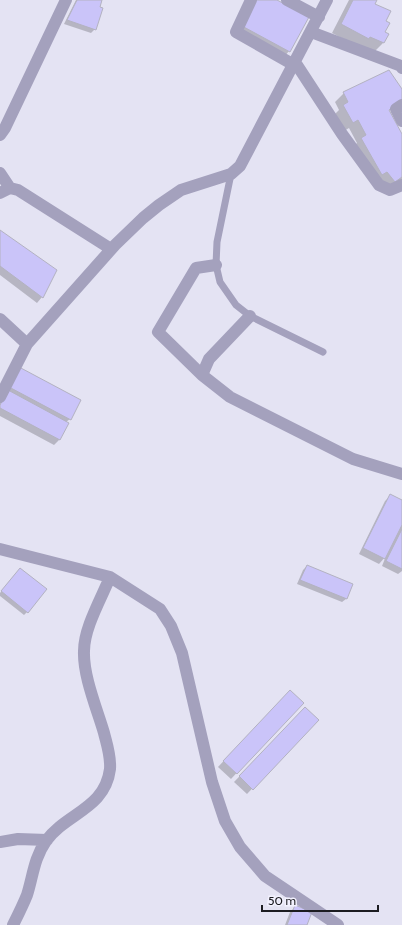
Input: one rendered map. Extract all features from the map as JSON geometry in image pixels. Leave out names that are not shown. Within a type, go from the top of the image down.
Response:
[{"type":"street","points":[[0,135],[5,128],[66,0]]},
{"type":"street","points":[[251,0],[236,32],[294,64],[379,185],[390,190],[402,185]]},
{"type":"street","points":[[287,0],[319,17]]},
{"type":"street","points":[[0,397],[27,344],[111,249],[143,218],[181,190],[231,174],[240,166],[328,0]]},
{"type":"street","points":[[311,32],[401,66],[402,68]]},
{"type":"street","points":[[402,105],[396,109],[402,121]]},
{"type":"street","points":[[0,173],[5,191],[18,190],[111,249]]},
{"type":"street","points":[[216,265],[196,268],[158,332],[202,375],[230,397],[353,459],[402,474]]},
{"type":"street","points":[[202,375],[209,359],[250,316]]},
{"type":"street","points":[[0,319],[27,344]]},
{"type":"street","points":[[0,549],[110,577],[160,609],[171,626],[182,653],[212,782],[225,821],[240,847],[265,876],[338,925]]},
{"type":"street","points":[[13,925],[27,895],[34,864],[40,850],[56,830],[93,803],[102,793],[107,781],[110,768],[109,751],[86,671],[84,650],[88,629],[110,577]]},
{"type":"street","points":[[0,842],[18,840],[47,840]]},
{"type":"lane","points":[[231,174],[217,242],[216,265],[220,282],[236,305],[250,316],[323,352]]},
{"type":"building","points":[[77,0],[102,0],[100,7],[103,8],[96,30],[67,20]]},
{"type":"building","points":[[256,0],[277,0],[309,17],[290,52],[242,26]]},
{"type":"building","points":[[353,0],[377,0],[375,4],[391,11],[386,21],[390,23],[385,32],[389,34],[384,43],[370,37],[369,39],[341,24]]},
{"type":"building","points":[[389,70],[402,89],[402,100],[389,110],[402,134],[402,177],[395,182],[387,172],[382,175],[361,138],[366,135],[358,120],[353,123],[343,105],[348,102],[343,92]]},
{"type":"building","points":[[0,230],[57,270],[43,298],[0,266]]},
{"type":"building","points":[[19,367],[81,400],[71,420],[9,387]]},
{"type":"building","points":[[8,390],[69,423],[60,440],[0,408],[0,405]]},
{"type":"building","points":[[390,494],[402,500],[402,525],[385,559],[363,548]]},
{"type":"building","points":[[402,529],[402,569],[386,561]]},
{"type":"building","points":[[307,565],[353,584],[347,599],[300,580]]},
{"type":"building","points":[[20,568],[47,589],[28,613],[1,591]]},
{"type":"building","points":[[290,690],[304,703],[237,774],[223,761]]},
{"type":"building","points":[[305,707],[319,720],[253,790],[239,776]]},
{"type":"building","points":[[295,905],[312,912],[307,925],[287,925]]}]
